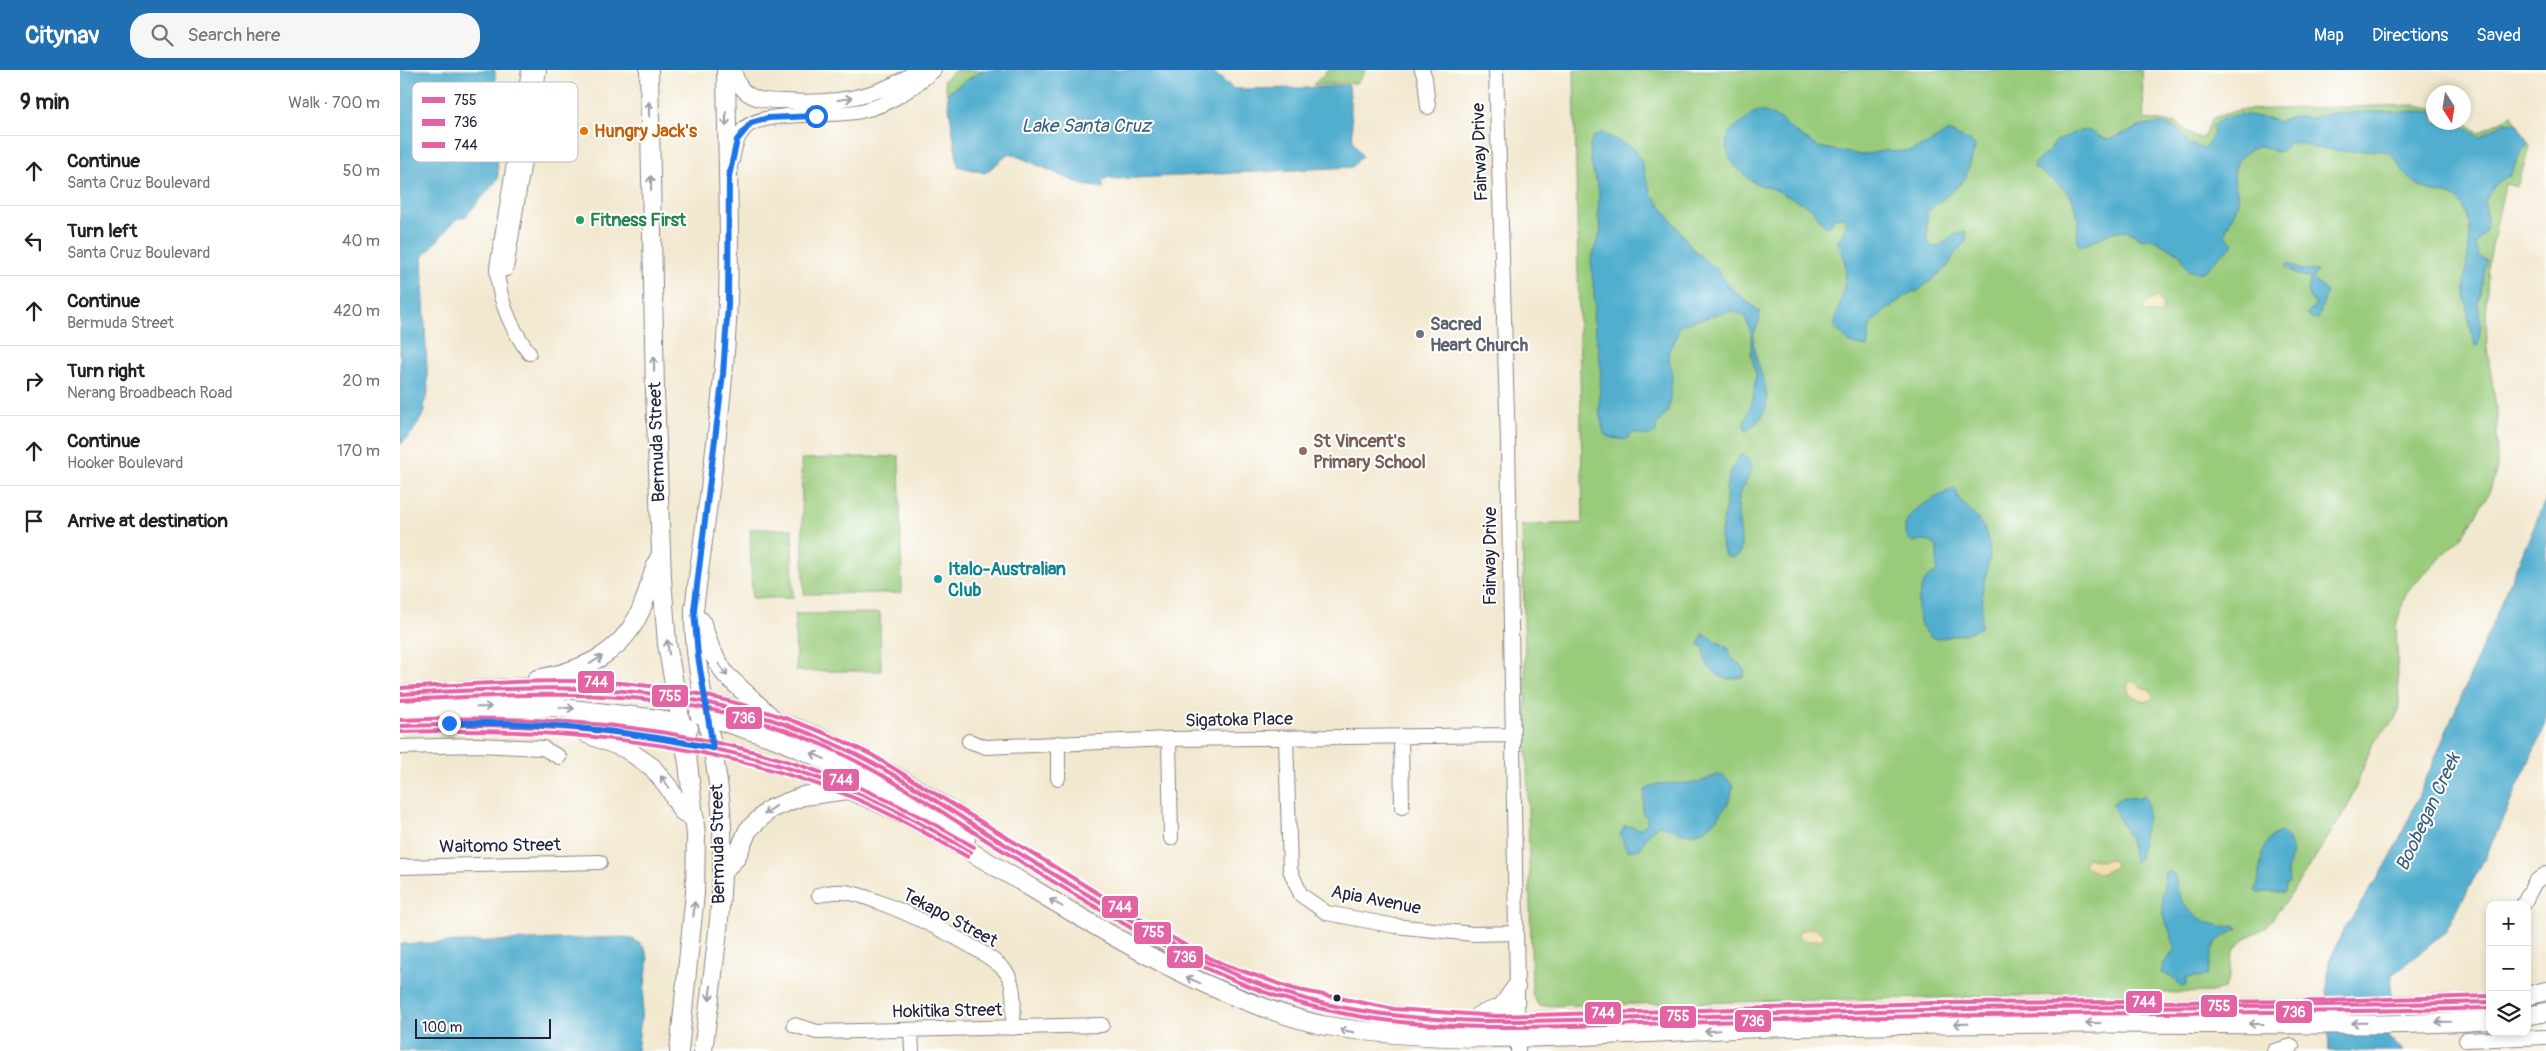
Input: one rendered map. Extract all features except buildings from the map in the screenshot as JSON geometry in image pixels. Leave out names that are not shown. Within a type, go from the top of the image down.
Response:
[{"type":"main road","name":"Bermuda Street","points":[[649,70],[655,392],[665,623],[695,819],[695,894],[679,1051]]},
{"type":"main road","name":"Bermuda Street","points":[[703,1051],[716,944],[722,872],[721,810],[713,747],[696,648],[694,610],[723,374],[728,296],[729,176],[726,70]]},
{"type":"main road","points":[[482,690],[567,673],[583,668],[603,656],[619,643],[634,624],[644,602],[650,576],[662,553]]},
{"type":"main road","points":[[694,610],[711,650],[726,674],[774,720]]},
{"type":"main road","points":[[400,694],[549,687],[601,688],[675,697],[848,770],[961,833],[982,858]]},
{"type":"main road","points":[[400,708],[553,707],[632,715],[682,733]]},
{"type":"main road","points":[[706,710],[774,720],[818,736],[878,766],[1173,947],[1226,972],[1298,997],[1344,1008],[1400,1017],[1458,1022],[1935,1009],[2322,1015]]},
{"type":"main road","points":[[400,726],[469,723],[560,725],[621,731],[698,733],[713,747],[765,761],[850,790],[921,824],[1162,964],[1248,1003],[1346,1031],[1401,1039],[1518,1046],[1555,1040],[1798,1027],[2396,1014],[2486,1020]]},
{"type":"main road","points":[[560,725],[607,741],[640,757],[662,778],[682,811],[695,819]]},
{"type":"main road","points":[[722,872],[736,858],[748,830],[770,809],[791,798],[850,790]]},
{"type":"main road","points":[[1458,1022],[1497,1011],[1506,1003],[1516,986]]},
{"type":"main road","points":[[2531,995],[2546,991]]},
{"type":"main road","points":[[2396,1014],[2486,1003]]},
{"type":"main road","points":[[2531,1015],[2546,1012]]},
{"type":"main road","points":[[1540,1051],[1555,1040]]},
{"type":"main road","points":[[1462,1042],[1483,1051]]},
{"type":"street","points":[[734,70],[742,89],[756,98],[769,101],[818,102],[875,100],[899,81],[917,70]]},
{"type":"street","points":[[729,176],[737,140],[751,123],[768,118],[844,114],[875,100],[907,92],[934,70]]},
{"type":"street","points":[[1422,70],[1425,78],[1428,107]]},
{"type":"street","name":"Fairway Drive","points":[[1496,70],[1508,442],[1518,1046]]},
{"type":"street","points":[[769,101],[760,105],[760,112],[798,112],[816,116]]},
{"type":"street","points":[[519,162],[507,233],[503,288],[504,303],[512,328],[529,353]]},
{"type":"street","name":"Sigatoka Place","points":[[969,741],[986,746],[1168,739],[1512,735]]},
{"type":"street","points":[[1401,736],[1402,806]]},
{"type":"street","name":"Apia Avenue","points":[[1286,738],[1290,870],[1301,895],[1326,913],[1395,926],[1474,934],[1516,933]]},
{"type":"street","points":[[1168,739],[1171,838]]},
{"type":"street","points":[[1058,743],[1058,778]]},
{"type":"street","points":[[400,747],[477,745],[543,748],[558,758]]},
{"type":"street","name":"Waitomo Street","points":[[400,867],[600,862]]},
{"type":"street","points":[[2525,901],[2535,882],[2546,874]]},
{"type":"street","name":"Tekapo Street","points":[[819,895],[834,891],[846,892],[871,899],[924,922],[992,960],[1003,968],[1011,984],[1013,1028]]},
{"type":"street","name":"Hokitika Street","points":[[794,1024],[817,1032],[1102,1026]]},
{"type":"street","points":[[911,1030],[912,1051]]},
{"type":"street","points":[[2466,1040],[2546,1037]]},
{"type":"street","points":[[2274,1051],[2292,1046]]},
{"type":"green space","points":[[956,70],[983,70],[947,93],[944,80]]},
{"type":"green space","points":[[1328,70],[1366,70],[1357,83],[1313,85]]},
{"type":"green space","points":[[1574,70],[2142,70],[2144,119],[2177,123],[2193,136],[2203,138],[2213,118],[2238,110],[2415,105],[2426,107],[2426,130],[2471,130],[2471,127],[2479,133],[2512,115],[2530,147],[2517,187],[2505,184],[2489,261],[2486,302],[2487,348],[2497,414],[2497,468],[2490,491],[2466,532],[2406,593],[2396,626],[2399,703],[2397,717],[2373,743],[2347,808],[2292,893],[2266,927],[2246,938],[2237,946],[2232,955],[2230,975],[2224,989],[2211,992],[1539,1006],[1532,995],[1522,525],[1583,523]]},
{"type":"green space","points":[[899,456],[902,593],[804,594],[801,459]]},
{"type":"green space","points":[[750,529],[792,529],[793,598],[752,598]]},
{"type":"green space","points":[[880,613],[881,671],[796,671],[795,614]]},
{"type":"sand","points":[[2157,297],[2162,303],[2163,313],[2145,312],[2144,304]]},
{"type":"sand","points":[[2132,681],[2141,687],[2151,690],[2154,698],[2145,702],[2129,694],[2127,684]]},
{"type":"sand","points":[[2088,858],[2100,861],[2111,859],[2115,864],[2113,868],[2100,874],[2084,867],[2085,860]]},
{"type":"sand","points":[[1813,928],[1823,933],[1824,938],[1811,941],[1798,938],[1799,931]]},
{"type":"water","points":[[400,70],[495,70],[495,82],[412,82],[412,162],[498,162],[498,179],[465,217],[456,219],[422,258],[428,393],[423,406],[426,410],[412,433],[400,445]]},
{"type":"water","name":"Lake Santa Cruz","points":[[983,70],[1210,70],[1234,89],[1349,85],[1353,141],[1362,156],[1352,167],[1116,179],[1108,177],[1102,182],[1104,188],[1083,185],[1010,153],[985,173],[958,166],[947,93]]},
{"type":"water","points":[[1759,111],[1768,113],[1781,120],[1818,147],[1862,155],[1889,150],[1897,152],[1911,150],[1930,143],[1948,131],[1973,143],[1975,148],[1965,179],[1927,211],[1927,241],[1933,247],[1937,247],[1962,232],[1966,232],[1966,242],[1957,250],[1948,266],[1917,292],[1913,291],[1877,317],[1869,329],[1867,347],[1850,343],[1834,327],[1846,273],[1845,262],[1837,241],[1844,231],[1847,221],[1843,217],[1834,218],[1828,227],[1807,206],[1774,189],[1758,184],[1740,172],[1728,154],[1727,140],[1730,132],[1752,114]]},
{"type":"water","points":[[2426,111],[2426,130],[2469,130],[2480,137],[2505,122],[2517,124],[2529,144],[2522,150],[2510,175],[2495,185],[2485,201],[2487,223],[2485,232],[2475,245],[2479,251],[2478,256],[2487,261],[2478,303],[2481,324],[2478,345],[2475,346],[2465,294],[2470,231],[2465,210],[2453,196],[2431,191],[2417,184],[2403,171],[2391,153],[2367,150],[2353,152],[2315,148],[2301,143],[2290,143],[2281,151],[2275,152],[2262,146],[2246,153],[2238,161],[2234,172],[2238,201],[2225,234],[2234,243],[2207,269],[2199,273],[2187,269],[2180,254],[2152,239],[2142,240],[2128,231],[2112,232],[2083,246],[2079,245],[2076,210],[2069,195],[2064,189],[2034,167],[2050,150],[2055,141],[2083,130],[2108,140],[2148,125],[2168,125],[2178,130],[2186,138],[2186,143],[2204,149],[2214,133],[2213,126],[2224,118],[2240,114],[2268,118],[2278,122],[2294,116],[2310,118],[2332,113]]},
{"type":"water","points":[[1602,133],[1634,149],[1641,160],[1651,193],[1683,236],[1696,252],[1717,270],[1728,286],[1759,311],[1760,318],[1753,340],[1766,388],[1767,400],[1765,410],[1758,421],[1746,431],[1744,424],[1753,400],[1756,375],[1751,353],[1751,332],[1744,315],[1734,311],[1679,327],[1676,338],[1668,352],[1672,377],[1668,411],[1656,426],[1656,433],[1649,436],[1633,433],[1625,440],[1612,438],[1604,434],[1599,410],[1601,368],[1593,315],[1595,305],[1591,260],[1601,230],[1598,216],[1599,191],[1591,164],[1590,146],[1593,137]]},
{"type":"water","points":[[2288,263],[2301,270],[2317,271],[2313,279],[2327,292],[2318,319],[2310,318],[2307,313],[2316,306],[2308,295],[2310,278],[2296,274],[2286,267]]},
{"type":"water","points":[[1740,455],[1743,455],[1751,462],[1751,472],[1740,494],[1738,506],[1741,540],[1740,554],[1732,558],[1725,556],[1720,538],[1726,504],[1726,489],[1730,473]]},
{"type":"water","points":[[1953,488],[1957,490],[1957,496],[1984,527],[1989,544],[1990,557],[1983,586],[1981,627],[1971,632],[1938,639],[1930,636],[1924,630],[1918,613],[1918,603],[1923,585],[1929,576],[1937,572],[1937,547],[1928,541],[1911,542],[1906,532],[1906,523],[1917,509]]},
{"type":"water","name":"Boobegan Creek","points":[[2546,498],[2546,724],[2485,858],[2445,932],[2392,975],[2389,1038],[2404,1051],[2329,1051],[2327,987],[2329,962],[2343,931],[2391,857]]},
{"type":"water","points":[[1703,634],[1727,647],[1732,658],[1744,668],[1744,677],[1727,679],[1710,668],[1705,659],[1704,649],[1699,644]]},
{"type":"water","points":[[1717,775],[1724,776],[1732,783],[1730,799],[1720,816],[1705,829],[1689,834],[1659,825],[1649,832],[1640,849],[1627,851],[1620,833],[1624,829],[1624,825],[1640,829],[1647,823],[1647,817],[1642,813],[1645,790],[1657,784],[1698,783]]},
{"type":"water","points":[[2144,795],[2148,809],[2147,818],[2141,844],[2140,860],[2134,862],[2130,840],[2112,804],[2122,797],[2138,798]]},
{"type":"water","points":[[2281,832],[2289,839],[2292,850],[2287,870],[2289,883],[2286,884],[2285,892],[2255,891],[2267,842]]},
{"type":"water","points":[[2169,871],[2175,877],[2182,900],[2194,914],[2209,923],[2236,926],[2238,929],[2221,938],[2214,946],[2207,976],[2186,978],[2186,986],[2181,986],[2171,976],[2161,973],[2164,963],[2174,951],[2163,907],[2164,872]]},
{"type":"water","points":[[626,937],[641,945],[648,959],[637,1051],[400,1051],[400,944]]},
{"type":"transit line","name":"744","points":[[400,688],[530,681],[613,683],[689,692],[764,711],[837,738],[872,755],[1148,924],[1201,954],[1228,966],[1294,989],[1394,1009],[1497,1016],[1935,1003],[2322,1001],[2486,996]]},
{"type":"transit line","name":"755","points":[[400,694],[560,688],[612,690],[662,695],[713,704],[765,718],[818,737],[877,765],[1074,886],[1162,938],[1214,965],[1267,987],[1326,1004],[1361,1011],[1431,1019],[1537,1021],[1928,1010],[2486,1002]]},
{"type":"transit line","name":"736","points":[[400,700],[509,695],[612,696],[663,701],[714,710],[765,724],[818,743],[877,772],[1074,894],[1161,945],[1214,972],[1297,1002],[1362,1017],[1432,1025],[1537,1027],[2008,1014],[2330,1012],[2486,1008]]},
{"type":"transit line","name":"744","points":[[400,720],[515,719],[573,722],[687,736],[799,765],[853,785],[915,814],[974,847]]},
{"type":"transit line","name":"755","points":[[400,726],[458,725],[572,729],[629,734],[741,755],[796,770],[850,790],[912,819],[971,852]]},
{"type":"transit line","name":"736","points":[[400,732],[457,731],[571,735],[683,749],[738,761],[793,776],[847,795],[893,816],[968,857]]},
{"type":"place","name":"Hungry Jack's","points":[[584,131]]},
{"type":"place","name":"Fitness First","points":[[580,220]]},
{"type":"place","name":"Sacred Heart Church","points":[[1420,334]]},
{"type":"place","name":"St Vincent's Primary School","points":[[1303,451]]},
{"type":"place","name":"Italo-Australian Club","points":[[938,579]]},
{"type":"route","points":[[449,723],[515,723],[592,728],[649,735],[713,748],[698,656],[694,610],[722,395],[728,305],[729,176],[738,137],[751,123],[768,118],[816,116]]}]
